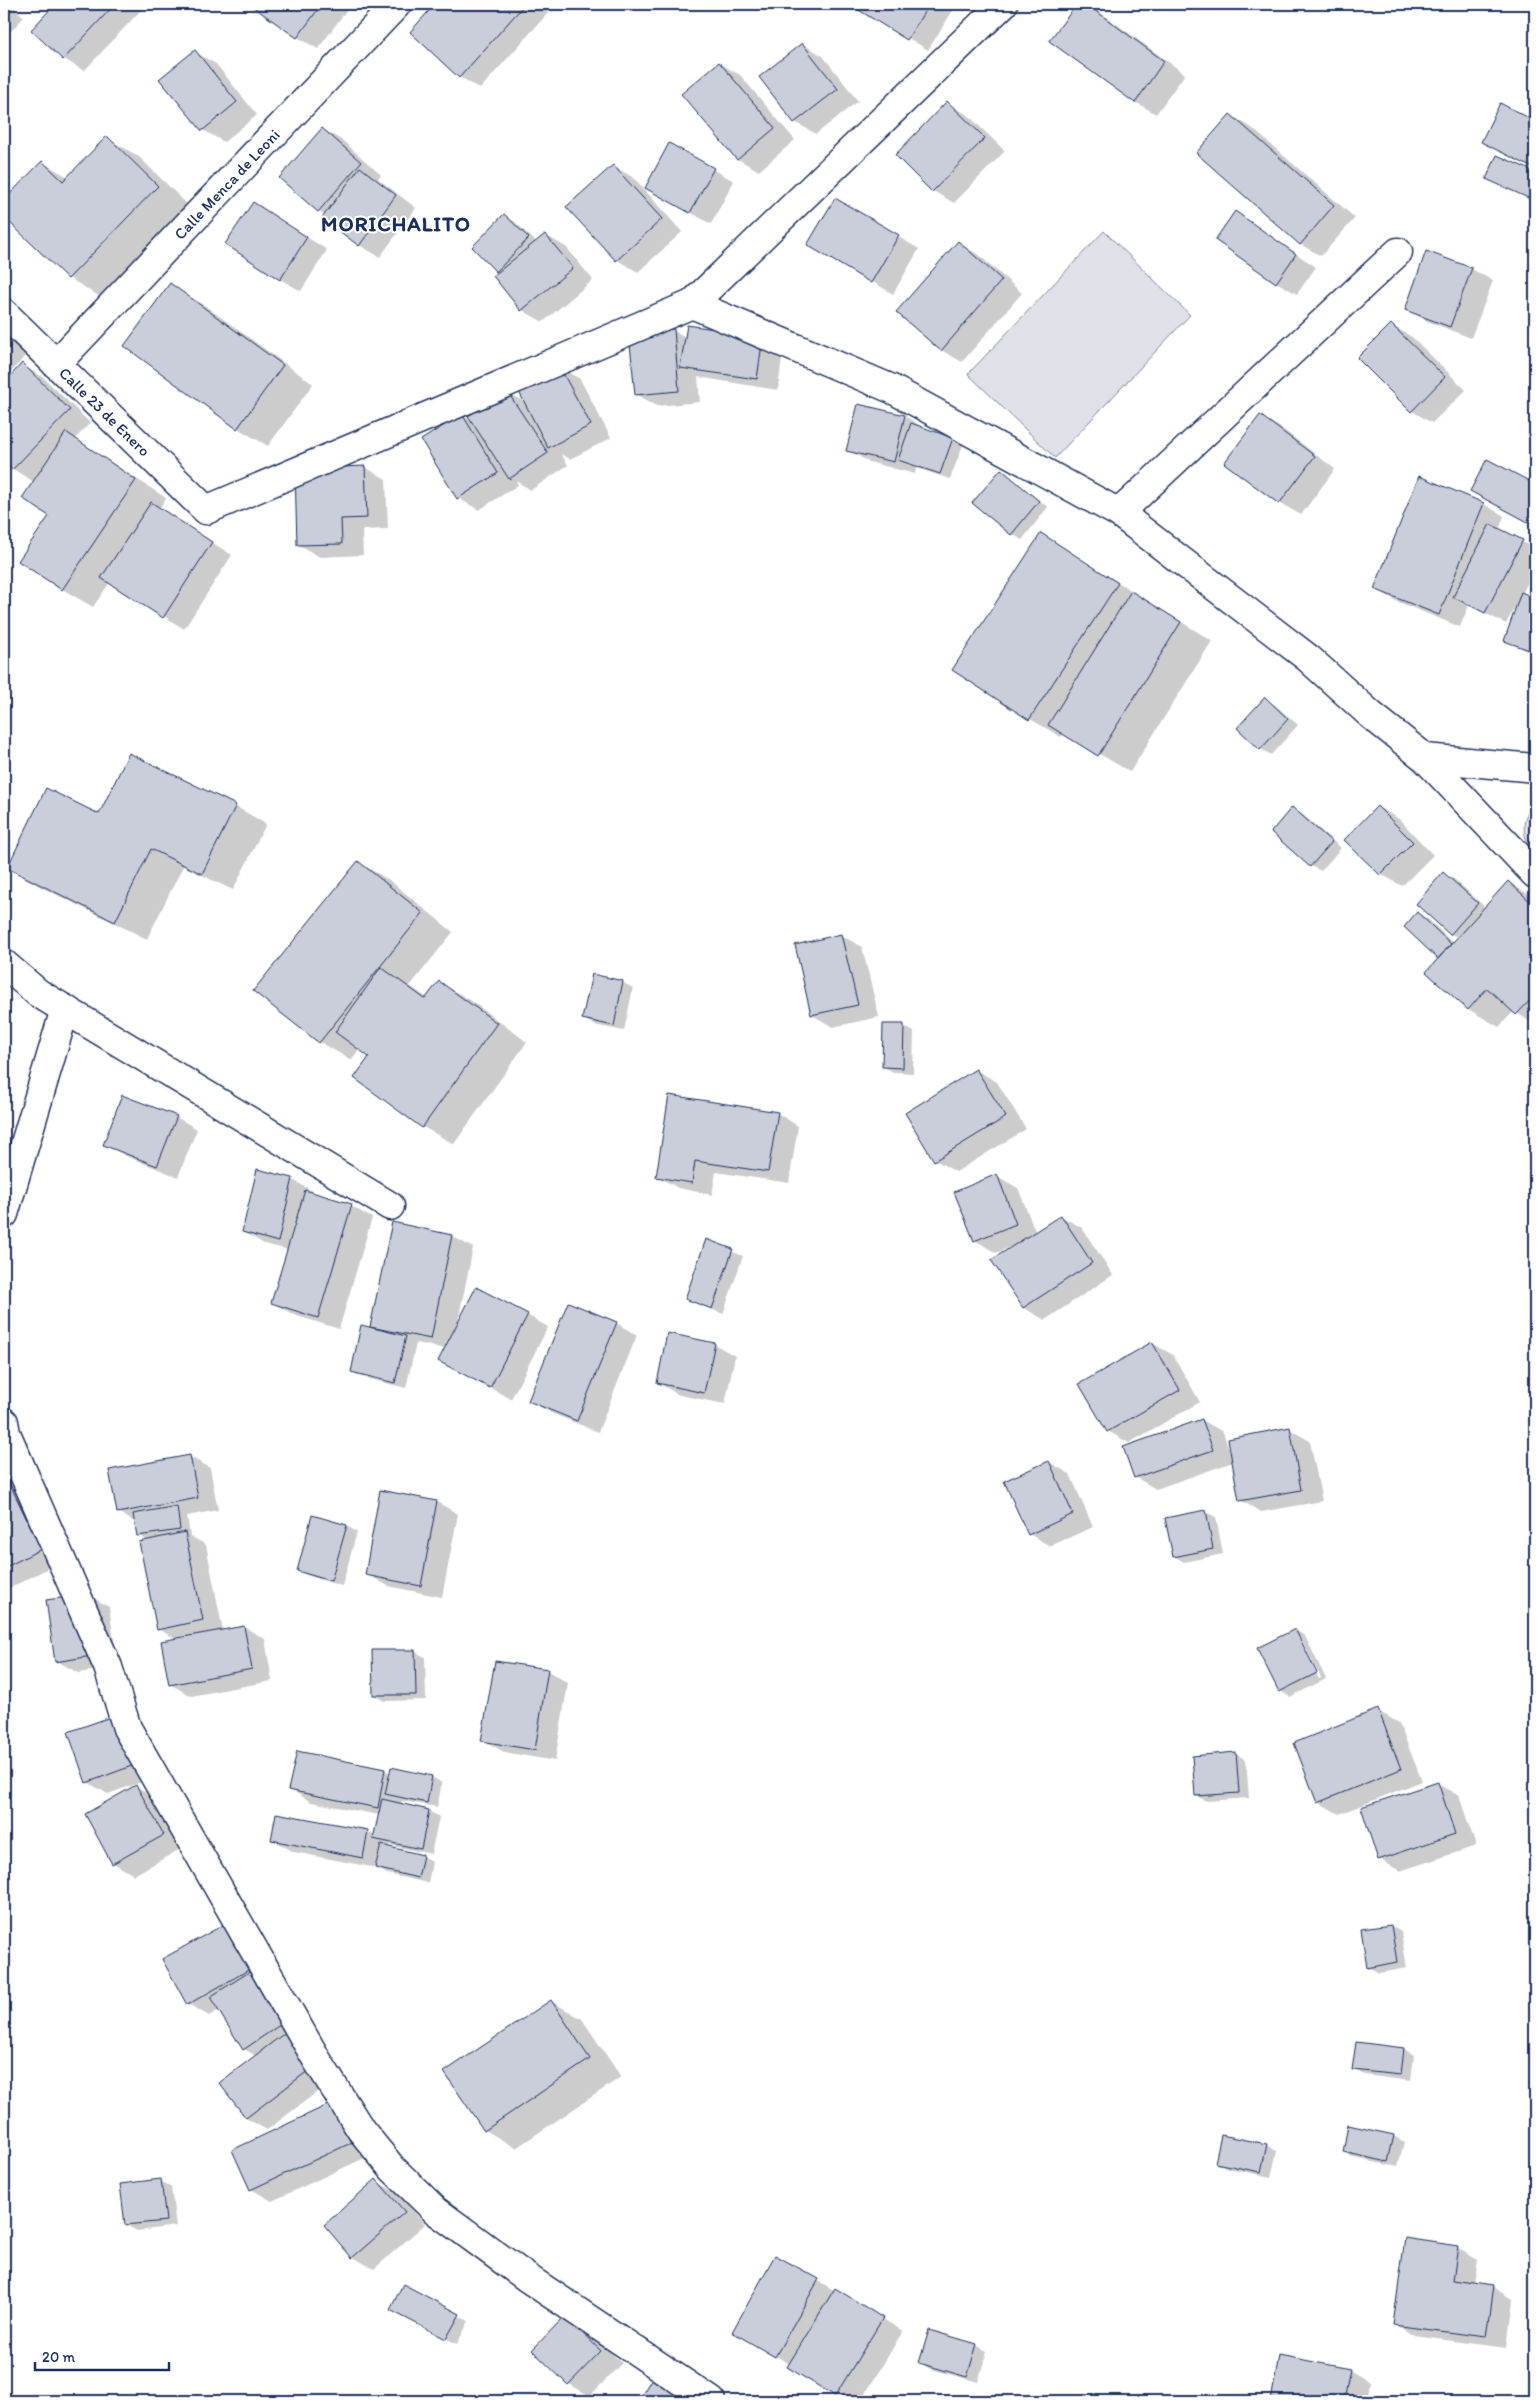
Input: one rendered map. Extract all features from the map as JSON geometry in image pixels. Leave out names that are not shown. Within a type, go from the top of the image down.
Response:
[{"type":"street","name":"Calle Menca de Leoni","points":[[56,364],[397,4]]},
{"type":"street","points":[[1002,4],[692,304],[892,389],[1119,512],[1308,658],[1371,715],[1425,758],[1535,874]]},
{"type":"street","points":[[1119,512],[1398,252]]},
{"type":"street","name":"Calle 23 de Enero","points":[[4,313],[206,510],[692,304]]},
{"type":"street","points":[[1425,758],[1535,768]]},
{"type":"street","points":[[4,964],[38,993],[390,1206]]},
{"type":"street","points":[[4,1214],[65,1009]]},
{"type":"street","points":[[4,1422],[6,1433],[108,1667],[127,1728],[318,2060],[361,2130],[392,2168],[436,2210],[526,2277],[711,2401]]},
{"type":"shaded area","points":[[1104,231],[1190,315],[1055,458],[968,374]]},
{"type":"shaded area","points":[[1535,803],[1535,853],[1527,841],[1524,828],[1527,814]]},
{"type":"building","points":[[55,4],[115,4],[63,60],[31,30]]},
{"type":"building","points":[[249,4],[322,4],[297,38]]},
{"type":"building","points":[[435,4],[525,4],[459,78],[410,32]]},
{"type":"building","points":[[849,4],[929,4],[907,40]]},
{"type":"building","points":[[1077,4],[1086,4],[1164,61],[1135,103],[1049,41]]},
{"type":"building","points":[[802,43],[838,89],[794,123],[759,77]]},
{"type":"building","points":[[195,50],[237,102],[202,131],[159,79]]},
{"type":"building","points":[[719,62],[775,128],[737,160],[681,94]]},
{"type":"building","points":[[947,101],[985,138],[932,192],[895,155]]},
{"type":"building","points":[[1500,103],[1535,121],[1535,169],[1481,142]]},
{"type":"building","points":[[1230,114],[1334,205],[1300,245],[1196,153]]},
{"type":"building","points":[[322,128],[361,162],[318,212],[279,178]]},
{"type":"building","points":[[107,136],[158,186],[68,279],[4,217],[4,200],[42,161],[63,181]]},
{"type":"building","points":[[669,143],[714,168],[690,213],[645,188]]},
{"type":"building","points":[[1497,155],[1535,172],[1535,201],[1486,179]]},
{"type":"building","points":[[613,165],[662,219],[616,261],[566,207]]},
{"type":"building","points":[[360,167],[396,195],[359,246],[322,218]]},
{"type":"building","points":[[835,198],[899,235],[871,283],[807,245]]},
{"type":"building","points":[[253,202],[307,237],[280,280],[225,244]]},
{"type":"building","points":[[1235,211],[1296,254],[1276,283],[1215,240]]},
{"type":"building","points":[[504,214],[529,238],[496,272],[472,247]]},
{"type":"building","points":[[545,234],[573,268],[521,311],[493,276]]},
{"type":"building","points":[[958,241],[1002,280],[941,351],[896,312]]},
{"type":"building","points":[[1426,251],[1472,268],[1450,327],[1405,310]]},
{"type":"building","points":[[170,283],[283,365],[237,429],[124,346]]},
{"type":"building","points":[[1391,324],[1445,377],[1411,412],[1357,358]]},
{"type":"building","points":[[687,325],[763,336],[757,379],[680,368]]},
{"type":"building","points":[[674,329],[679,391],[635,395],[629,333]]},
{"type":"building","points":[[22,363],[70,410],[12,470],[4,462],[4,383]]},
{"type":"building","points":[[559,366],[591,425],[548,448],[517,388]]},
{"type":"building","points":[[507,391],[548,453],[509,479],[468,416]]},
{"type":"building","points":[[858,404],[905,415],[894,462],[846,451]]},
{"type":"building","points":[[462,414],[498,473],[457,499],[421,440]]},
{"type":"building","points":[[1260,415],[1315,456],[1279,504],[1224,463]]},
{"type":"building","points":[[911,423],[953,438],[940,474],[898,460]]},
{"type":"building","points":[[66,432],[136,480],[62,590],[18,561],[49,516],[22,498]]},
{"type":"building","points":[[1487,459],[1535,484],[1535,508],[1528,522],[1470,491]]},
{"type":"building","points":[[365,466],[367,518],[341,519],[342,544],[297,545],[295,469]]},
{"type":"building","points":[[1001,469],[1039,501],[1011,535],[972,503]]},
{"type":"building","points":[[1419,476],[1484,503],[1439,615],[1374,589]]},
{"type":"building","points":[[151,502],[212,542],[163,618],[101,578]]},
{"type":"building","points":[[1490,524],[1523,540],[1485,613],[1453,597]]},
{"type":"building","points":[[1041,533],[1118,583],[1029,720],[952,670]]},
{"type":"building","points":[[1131,591],[1181,622],[1098,756],[1048,725]]},
{"type":"building","points":[[1521,592],[1535,598],[1535,652],[1504,641]]},
{"type":"building","points":[[1265,697],[1288,719],[1260,750],[1237,728]]},
{"type":"building","points":[[129,753],[236,805],[202,874],[151,849],[115,922],[7,868],[46,788],[99,814]]},
{"type":"building","points":[[1377,806],[1413,842],[1380,875],[1344,840]]},
{"type":"building","points":[[1292,807],[1332,842],[1310,867],[1271,832]]},
{"type":"building","points":[[358,861],[423,913],[319,1043],[253,991]]},
{"type":"building","points":[[1443,872],[1478,903],[1450,935],[1416,904]]},
{"type":"building","points":[[1508,881],[1535,906],[1535,995],[1516,1015],[1487,988],[1468,1010],[1426,972]]},
{"type":"building","points":[[1417,912],[1451,944],[1438,959],[1404,927]]},
{"type":"building","points":[[841,934],[858,1005],[811,1015],[795,945]]},
{"type":"building","points":[[381,967],[425,999],[439,981],[497,1023],[422,1128],[354,1078],[369,1057],[335,1032]]},
{"type":"building","points":[[592,974],[623,981],[614,1026],[582,1019]]},
{"type":"building","points":[[883,1024],[904,1024],[903,1068],[882,1067]]},
{"type":"building","points":[[976,1069],[1006,1117],[934,1161],[905,1113]]},
{"type":"building","points":[[122,1095],[177,1116],[157,1166],[103,1145]]},
{"type":"building","points":[[669,1095],[778,1112],[768,1172],[695,1161],[692,1183],[656,1177]]},
{"type":"building","points":[[257,1169],[293,1178],[278,1242],[242,1232]]},
{"type":"building","points":[[997,1174],[1016,1224],[974,1241],[954,1192]]},
{"type":"building","points":[[305,1190],[352,1204],[318,1318],[271,1303]]},
{"type":"building","points":[[1061,1215],[1092,1263],[1023,1308],[991,1260]]},
{"type":"building","points":[[392,1222],[452,1235],[431,1339],[370,1327]]},
{"type":"building","points":[[706,1239],[733,1249],[712,1309],[685,1299]]},
{"type":"building","points":[[476,1287],[528,1314],[490,1388],[438,1361]]},
{"type":"building","points":[[568,1302],[617,1322],[577,1421],[528,1401]]},
{"type":"building","points":[[361,1325],[406,1336],[395,1383],[351,1372]]},
{"type":"building","points":[[667,1333],[715,1343],[704,1393],[657,1383]]},
{"type":"building","points":[[1152,1342],[1180,1390],[1107,1432],[1079,1384]]},
{"type":"building","points":[[1202,1419],[1213,1450],[1134,1478],[1123,1447]]},
{"type":"building","points":[[1290,1427],[1301,1490],[1239,1501],[1228,1439]]},
{"type":"building","points":[[190,1455],[198,1498],[117,1513],[109,1470]]},
{"type":"building","points":[[1049,1461],[1073,1514],[1028,1535],[1004,1481]]},
{"type":"building","points":[[4,1472],[41,1549],[4,1568]]},
{"type":"building","points":[[380,1490],[437,1501],[421,1586],[365,1575]]},
{"type":"building","points":[[177,1506],[180,1530],[137,1536],[133,1514]]},
{"type":"building","points":[[1206,1510],[1213,1549],[1173,1557],[1165,1518]]},
{"type":"building","points":[[312,1515],[347,1525],[331,1581],[297,1571]]},
{"type":"building","points":[[185,1532],[203,1620],[157,1630],[139,1542]]},
{"type":"building","points":[[89,1594],[98,1655],[55,1662],[46,1600]]},
{"type":"building","points":[[244,1626],[252,1669],[169,1685],[161,1641]]},
{"type":"building","points":[[1295,1629],[1317,1673],[1279,1692],[1257,1648]]},
{"type":"building","points":[[372,1650],[415,1650],[416,1695],[373,1695]]},
{"type":"building","points":[[495,1661],[548,1669],[535,1750],[481,1741]]},
{"type":"building","points":[[1378,1709],[1401,1769],[1317,1803],[1294,1743]]},
{"type":"building","points":[[119,1714],[137,1764],[86,1783],[68,1732]]},
{"type":"building","points":[[297,1751],[385,1769],[378,1808],[288,1790]]},
{"type":"building","points":[[1236,1752],[1239,1793],[1195,1796],[1192,1756]]},
{"type":"building","points":[[391,1767],[432,1776],[427,1803],[385,1794]]},
{"type":"building","points":[[1438,1782],[1455,1834],[1378,1860],[1361,1807]]},
{"type":"building","points":[[136,1785],[164,1835],[112,1864],[85,1814]]},
{"type":"building","points":[[382,1799],[429,1810],[421,1849],[373,1839]]},
{"type":"building","points":[[276,1813],[368,1830],[363,1858],[271,1840]]},
{"type":"building","points":[[381,1845],[423,1855],[418,1878],[375,1868]]},
{"type":"building","points":[[232,1920],[257,1965],[187,2005],[162,1959]]},
{"type":"building","points":[[1391,1925],[1397,1962],[1367,1968],[1361,1929]]},
{"type":"building","points":[[257,1967],[290,2018],[243,2050],[210,1997]]},
{"type":"building","points":[[551,2000],[590,2059],[484,2131],[444,2072]]},
{"type":"building","points":[[286,2032],[313,2067],[246,2118],[219,2083]]},
{"type":"building","points":[[1356,2042],[1404,2048],[1401,2075],[1352,2070]]},
{"type":"building","points":[[332,2103],[351,2143],[250,2190],[232,2150]]},
{"type":"building","points":[[1348,2125],[1394,2135],[1388,2162],[1343,2152]]},
{"type":"building","points":[[1221,2135],[1267,2144],[1261,2172],[1215,2163]]},
{"type":"building","points":[[161,2179],[166,2221],[125,2225],[120,2184]]},
{"type":"building","points":[[376,2179],[405,2212],[352,2258],[324,2225]]},
{"type":"building","points":[[1405,2238],[1458,2246],[1453,2280],[1493,2286],[1486,2337],[1393,2325]]},
{"type":"building","points":[[775,2255],[819,2279],[775,2357],[732,2332]]},
{"type":"building","points":[[403,2284],[460,2314],[446,2339],[390,2310]]},
{"type":"building","points":[[835,2288],[883,2318],[835,2396],[787,2367]]},
{"type":"building","points":[[565,2316],[601,2351],[568,2385],[532,2350]]},
{"type":"building","points":[[929,2330],[977,2344],[967,2377],[919,2363]]},
{"type":"building","points":[[1279,2355],[1350,2369],[1344,2401],[1271,2401]]},
{"type":"building","points":[[655,2373],[690,2401],[638,2401]]},
{"type":"district","name":"MORICHALITO","points":[[396,223]]}]
